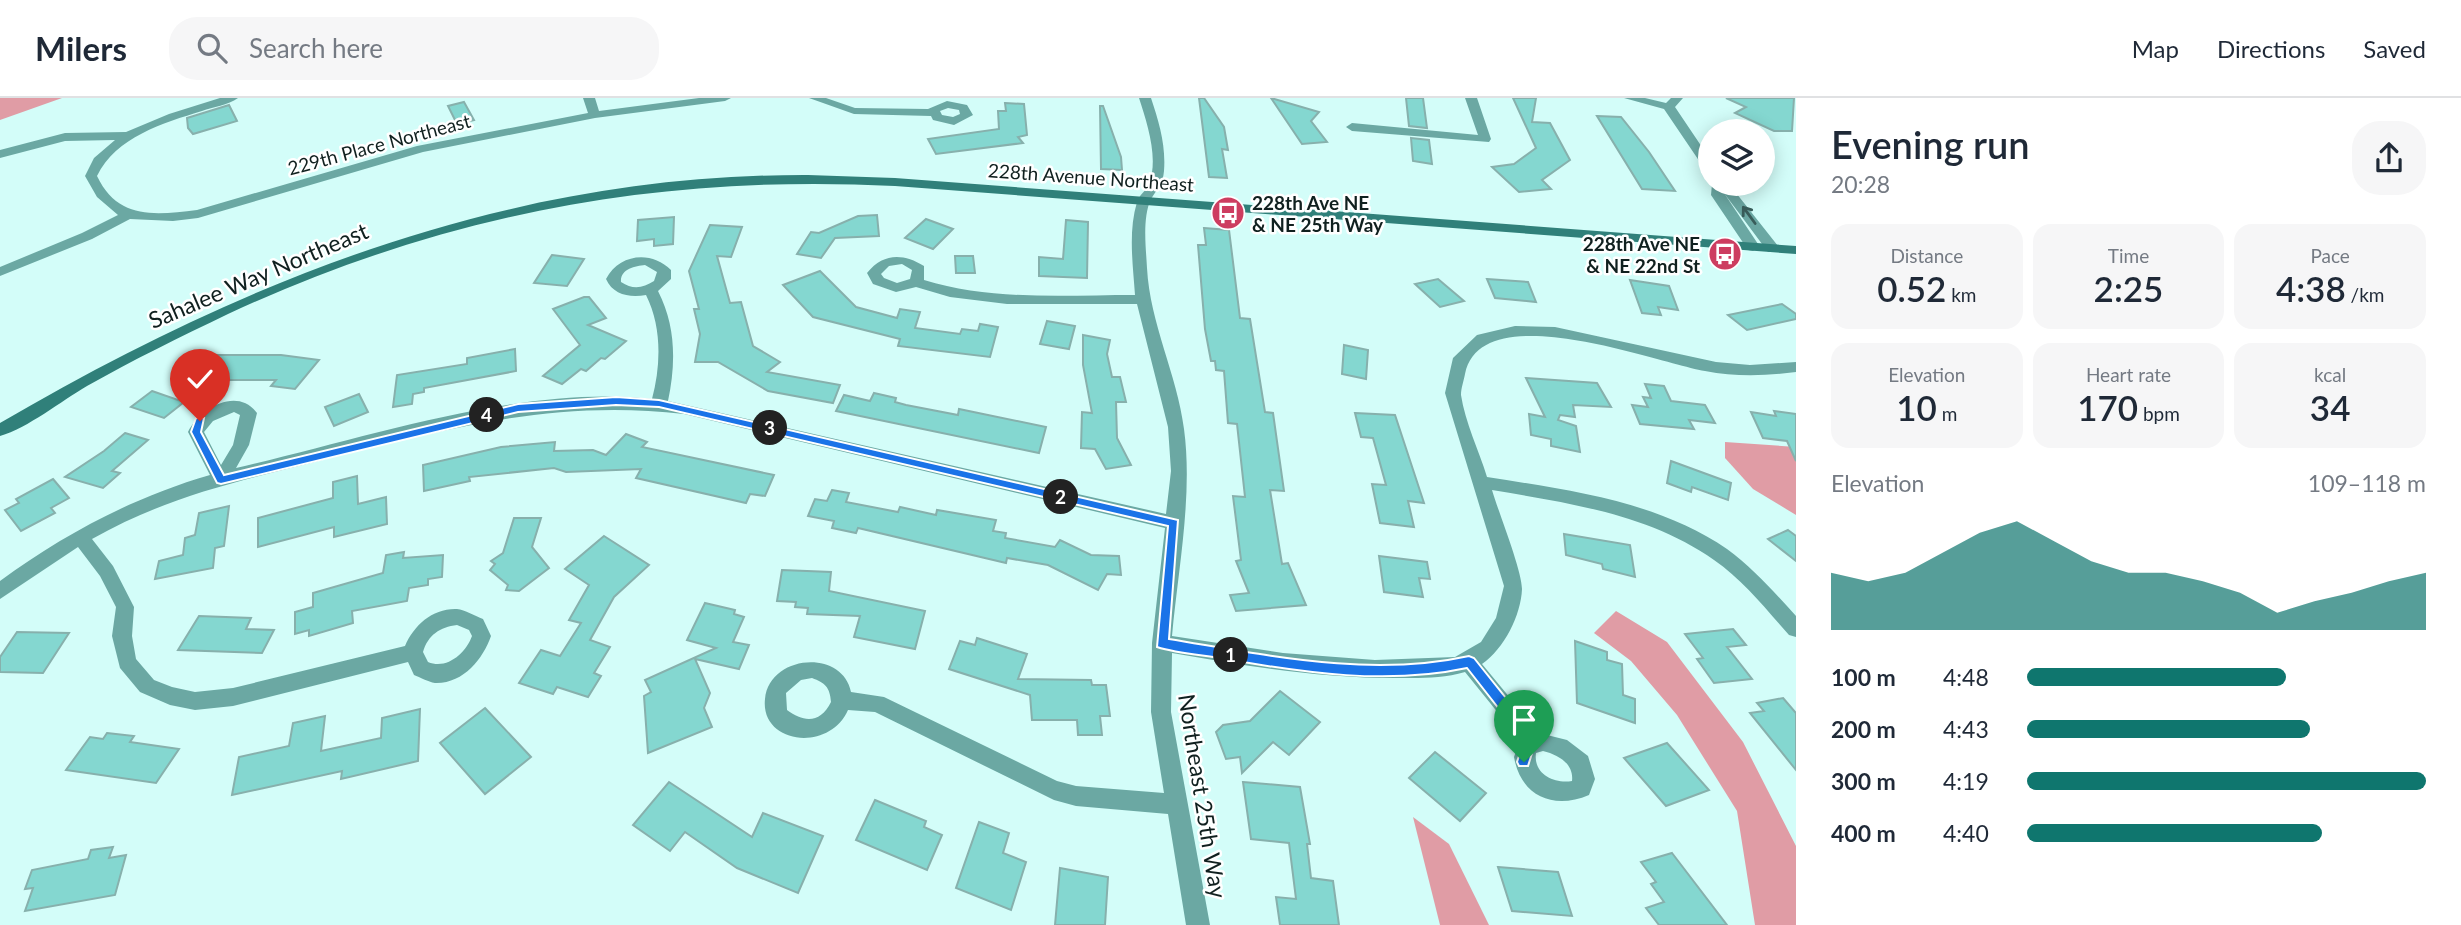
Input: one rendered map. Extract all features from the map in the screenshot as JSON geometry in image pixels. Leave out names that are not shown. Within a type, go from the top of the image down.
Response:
[{"type":"main road","name":"228th Avenue Northeast","points":[[592,195],[718,181],[827,178],[1796,250]]},
{"type":"main road","name":"Sahalee Way Northeast","points":[[0,430],[51,398],[185,327],[324,267],[461,225],[592,195]]},
{"type":"street","points":[[128,215],[105,200],[90,177],[100,158],[130,136],[184,113],[232,98]]},
{"type":"street","points":[[589,98],[595,115]]},
{"type":"street","name":"229th Place Northeast","points":[[0,272],[87,236],[128,215],[173,217],[198,214],[421,149],[595,115],[725,98]]},
{"type":"street","points":[[815,98],[853,111],[933,113]]},
{"type":"street","name":"Northeast 25th Way","points":[[1145,98],[1156,131],[1158,171],[1155,186],[1144,201],[1139,232],[1143,300],[1176,427],[1179,471],[1162,643],[1161,712],[1198,925]]},
{"type":"street","points":[[1352,127],[1485,139],[1471,98]]},
{"type":"street","points":[[1630,98],[1673,102],[1676,121],[1698,151]]},
{"type":"street","points":[[0,154],[65,137],[130,136]]},
{"type":"street","points":[[1718,196],[1753,247]]},
{"type":"street","points":[[1731,196],[1773,248]]},
{"type":"street","points":[[916,282],[979,297],[1143,300]]},
{"type":"street","points":[[650,289],[660,316],[667,356],[666,378],[659,403]]},
{"type":"street","points":[[1162,643],[1284,664],[1360,670],[1438,668],[1469,662],[1486,648],[1512,605],[1513,586],[1453,393],[1452,373],[1458,358],[1471,345],[1489,336],[1531,329],[1562,332],[1707,367],[1745,370],[1796,367]]},
{"type":"street","points":[[0,591],[80,538],[156,499],[221,480],[518,408],[616,401],[659,403],[1174,523]]},
{"type":"street","points":[[1482,482],[1578,498],[1635,512],[1691,536],[1748,577],[1796,629]]},
{"type":"street","points":[[80,538],[107,571],[125,607],[122,636],[127,662],[147,687],[170,696],[195,701],[233,697],[413,652]]},
{"type":"street","points":[[1469,662],[1534,742]]},
{"type":"street","points":[[842,701],[877,703],[1054,790],[1076,796],[1178,804]]},
{"type":"shaded area","points":[[0,98],[62,98],[0,120]]},
{"type":"shaded area","points":[[1725,442],[1796,447],[1796,515],[1753,489],[1725,458]]},
{"type":"shaded area","points":[[1616,611],[1667,642],[1743,742],[1796,846],[1796,925],[1755,925],[1737,811],[1677,715],[1631,661],[1594,633]]},
{"type":"shaded area","points":[[1413,817],[1449,844],[1489,925],[1440,925]]},
{"type":"building","points":[[1199,98],[1204,98],[1224,127],[1228,150],[1222,149],[1227,178],[1209,177]]},
{"type":"building","points":[[1271,98],[1319,112],[1311,121],[1327,142],[1302,144]]},
{"type":"building","points":[[1406,98],[1423,98],[1427,128],[1409,126]]},
{"type":"building","points":[[1513,98],[1536,98],[1532,122],[1550,123],[1570,160],[1542,180],[1551,189],[1519,192],[1492,167],[1514,164],[1536,148]]},
{"type":"building","points":[[1726,98],[1794,98],[1792,131],[1775,131],[1775,119],[1748,119],[1735,113],[1746,107]]},
{"type":"building","points":[[464,102],[474,120],[457,124],[448,106]]},
{"type":"building","points":[[1005,103],[1024,104],[1027,135],[1018,137],[1023,143],[936,154],[928,139],[999,129],[998,111],[1006,111]]},
{"type":"building","points":[[229,105],[237,121],[193,134],[188,128],[187,118]]},
{"type":"building","points":[[1100,106],[1103,106],[1121,157],[1122,170],[1101,169]]},
{"type":"building","points":[[1597,116],[1621,117],[1675,191],[1642,189]]},
{"type":"building","points":[[1411,138],[1429,140],[1432,164],[1413,161]]},
{"type":"building","points":[[877,215],[879,236],[835,238],[821,258],[797,254],[811,232],[819,233],[858,216]]},
{"type":"building","points":[[674,217],[673,244],[654,246],[654,239],[637,241],[638,220]]},
{"type":"building","points":[[926,219],[953,229],[933,249],[905,238]]},
{"type":"building","points":[[1066,220],[1088,222],[1087,278],[1039,276],[1039,257],[1063,259]]},
{"type":"building","points":[[710,225],[742,227],[731,257],[717,256],[730,303],[741,302],[753,346],[780,362],[767,372],[840,385],[833,403],[768,391],[718,362],[695,362],[700,334],[694,309],[699,309],[689,271]]},
{"type":"building","points":[[1204,228],[1229,230],[1240,318],[1250,319],[1265,412],[1273,413],[1284,491],[1270,490],[1282,564],[1288,563],[1306,605],[1236,611],[1230,595],[1249,593],[1236,561],[1241,560],[1233,496],[1245,497],[1237,424],[1228,423],[1224,371],[1216,370],[1215,361],[1211,361],[1205,329],[1198,245],[1206,245]]},
{"type":"building","points":[[552,255],[584,259],[567,286],[534,283]]},
{"type":"building","points":[[955,256],[973,256],[975,273],[956,273]]},
{"type":"building","points":[[820,271],[856,307],[897,318],[900,309],[920,312],[915,328],[960,334],[962,329],[978,331],[980,324],[998,327],[990,357],[898,346],[900,339],[813,317],[783,285]]},
{"type":"building","points":[[1438,279],[1464,301],[1440,307],[1415,284]]},
{"type":"building","points":[[1487,279],[1528,282],[1536,302],[1495,298]]},
{"type":"building","points":[[1630,280],[1669,286],[1678,310],[1658,307],[1661,315],[1642,313]]},
{"type":"building","points":[[589,297],[606,318],[588,325],[626,341],[605,359],[601,358],[586,371],[581,369],[562,384],[543,376],[580,345],[553,309]]},
{"type":"building","points":[[1782,304],[1796,314],[1796,319],[1747,330],[1728,315]]},
{"type":"building","points":[[1047,321],[1075,326],[1069,349],[1040,344]]},
{"type":"building","points":[[1083,335],[1110,340],[1107,354],[1112,377],[1120,377],[1126,402],[1116,402],[1117,438],[1131,465],[1106,469],[1095,449],[1081,448],[1082,412],[1092,413],[1083,365]]},
{"type":"building","points":[[1344,345],[1368,350],[1366,379],[1342,374]]},
{"type":"building","points":[[515,349],[516,371],[424,388],[424,392],[413,394],[412,404],[393,407],[397,375],[467,364],[467,358]]},
{"type":"building","points":[[212,355],[281,355],[319,360],[295,389],[271,386],[276,380],[195,380]]},
{"type":"building","points":[[1526,378],[1597,383],[1611,407],[1573,405],[1575,417],[1560,415],[1558,420],[1576,426],[1580,452],[1551,446],[1551,439],[1531,435],[1529,414],[1545,417]]},
{"type":"building","points":[[1645,384],[1664,386],[1671,401],[1705,405],[1715,423],[1689,420],[1694,429],[1640,424],[1632,405],[1648,407],[1643,397],[1651,398]]},
{"type":"building","points":[[152,391],[184,402],[164,418],[131,407]]},
{"type":"building","points":[[874,393],[896,398],[895,402],[906,405],[958,415],[959,409],[1046,427],[1039,453],[836,411],[844,395],[870,401]]},
{"type":"building","points":[[359,394],[368,412],[334,426],[325,407]]},
{"type":"building","points":[[1774,411],[1796,414],[1796,461],[1787,441],[1763,438],[1751,412],[1776,416]]},
{"type":"building","points":[[1355,413],[1395,415],[1424,503],[1408,501],[1414,527],[1380,523],[1372,484],[1386,485],[1373,438],[1361,437]]},
{"type":"building","points":[[125,433],[148,440],[112,471],[120,473],[103,488],[65,477],[104,451]]},
{"type":"building","points":[[626,434],[647,442],[642,447],[774,475],[765,496],[750,494],[746,503],[636,478],[641,469],[566,472],[554,468],[469,477],[470,481],[424,491],[423,465],[501,447],[555,442],[554,451],[593,450],[606,455]]},
{"type":"building","points":[[1671,461],[1731,483],[1728,500],[1692,487],[1691,492],[1667,483]]},
{"type":"building","points":[[357,476],[358,504],[386,497],[387,524],[334,537],[334,527],[258,547],[258,518],[333,498],[333,482]]},
{"type":"building","points":[[53,479],[69,498],[51,508],[55,513],[21,531],[5,510],[19,503],[16,499]]},
{"type":"building","points":[[832,490],[849,493],[846,502],[898,512],[900,507],[936,515],[937,510],[996,520],[993,531],[1006,533],[1005,538],[1055,547],[1060,540],[1091,555],[1119,556],[1121,575],[1107,574],[1098,590],[1048,565],[1007,558],[1006,563],[858,528],[856,533],[832,528],[834,521],[808,516],[815,499],[827,501]]},
{"type":"building","points":[[229,506],[224,546],[215,548],[213,568],[155,579],[159,561],[183,555],[185,538],[195,535],[199,513]]},
{"type":"building","points":[[514,518],[541,518],[532,547],[549,568],[519,591],[506,590],[508,585],[490,570],[495,564],[491,561],[503,553]]},
{"type":"building","points":[[1788,530],[1796,536],[1796,561],[1768,539]]},
{"type":"building","points":[[1564,534],[1630,545],[1635,577],[1603,569],[1602,564],[1566,555]]},
{"type":"building","points":[[604,536],[649,565],[614,597],[590,640],[610,647],[594,673],[601,676],[588,697],[557,687],[553,694],[519,683],[541,650],[560,656],[581,623],[569,620],[589,585],[565,569]]},
{"type":"building","points":[[404,552],[403,558],[443,555],[442,577],[428,579],[428,585],[409,588],[407,601],[352,611],[353,623],[309,636],[309,630],[295,634],[295,612],[313,607],[313,593],[383,573],[386,555]]},
{"type":"building","points":[[1379,556],[1427,562],[1430,579],[1419,578],[1423,597],[1384,592]]},
{"type":"building","points":[[782,570],[831,572],[829,591],[925,611],[915,649],[854,637],[860,616],[807,614],[808,608],[795,607],[796,602],[777,601]]},
{"type":"building","points":[[705,603],[735,610],[734,614],[744,617],[733,642],[749,645],[739,669],[695,659],[710,693],[704,708],[712,727],[648,753],[644,696],[651,692],[645,680],[716,648],[687,640]]},
{"type":"building","points":[[199,616],[251,618],[246,629],[274,630],[262,653],[178,650]]},
{"type":"building","points":[[1733,629],[1746,645],[1727,647],[1752,679],[1714,683],[1697,659],[1703,658],[1685,634]]},
{"type":"building","points":[[17,632],[69,633],[43,673],[0,672],[0,657]]},
{"type":"building","points":[[977,638],[1027,654],[1018,679],[1091,680],[1092,685],[1106,685],[1110,716],[1100,716],[1102,735],[1078,735],[1077,720],[1032,720],[1030,695],[949,669],[960,641],[975,645]]},
{"type":"building","points":[[1575,641],[1607,652],[1607,660],[1622,664],[1623,695],[1635,699],[1635,723],[1577,703]]},
{"type":"building","points":[[1280,691],[1320,722],[1289,755],[1273,742],[1242,773],[1240,757],[1226,759],[1216,732],[1223,725],[1250,721]]},
{"type":"building","points":[[1783,698],[1796,713],[1796,770],[1750,713],[1764,711],[1757,703]]},
{"type":"building","points":[[485,708],[531,757],[485,794],[440,743]]},
{"type":"building","points":[[420,709],[418,761],[341,779],[342,771],[232,795],[239,757],[289,746],[293,723],[325,716],[321,751],[381,738],[382,718]]},
{"type":"building","points":[[107,733],[134,736],[130,742],[179,749],[156,783],[66,770],[90,737],[103,739]]},
{"type":"building","points":[[1667,743],[1709,790],[1666,806],[1624,758]]},
{"type":"building","points":[[1435,752],[1486,793],[1460,821],[1409,778]]},
{"type":"building","points":[[669,782],[752,837],[763,813],[823,836],[798,893],[737,868],[685,832],[670,851],[633,825]]},
{"type":"building","points":[[1243,782],[1300,787],[1310,844],[1307,844],[1311,878],[1333,881],[1339,925],[1280,925],[1276,897],[1296,899],[1289,843],[1251,839]]},
{"type":"building","points":[[875,800],[926,821],[924,827],[942,835],[927,870],[856,840]]},
{"type":"building","points":[[979,822],[1009,833],[1003,853],[1026,862],[1011,910],[956,888]]},
{"type":"building","points":[[113,847],[109,858],[126,855],[115,895],[25,911],[33,888],[25,889],[32,870],[88,859],[91,850]]},
{"type":"building","points":[[1672,853],[1727,925],[1659,925],[1646,908],[1664,902],[1651,884],[1656,882],[1641,862]]},
{"type":"building","points":[[1498,867],[1558,872],[1572,916],[1512,911]]},
{"type":"building","points":[[1060,868],[1108,877],[1105,925],[1055,925]]},
{"type":"place","name":"228th Ave NE & NE 25th Way","points":[[1228,213]]},
{"type":"place","name":"228th Ave NE & NE 22nd St","points":[[1725,254]]},
{"type":"route","points":[[200,421],[196,432],[221,480],[518,408],[616,401],[659,403],[1174,523],[1162,643],[1284,664],[1360,670],[1438,668],[1469,662],[1534,742],[1524,753],[1524,762]]}]
